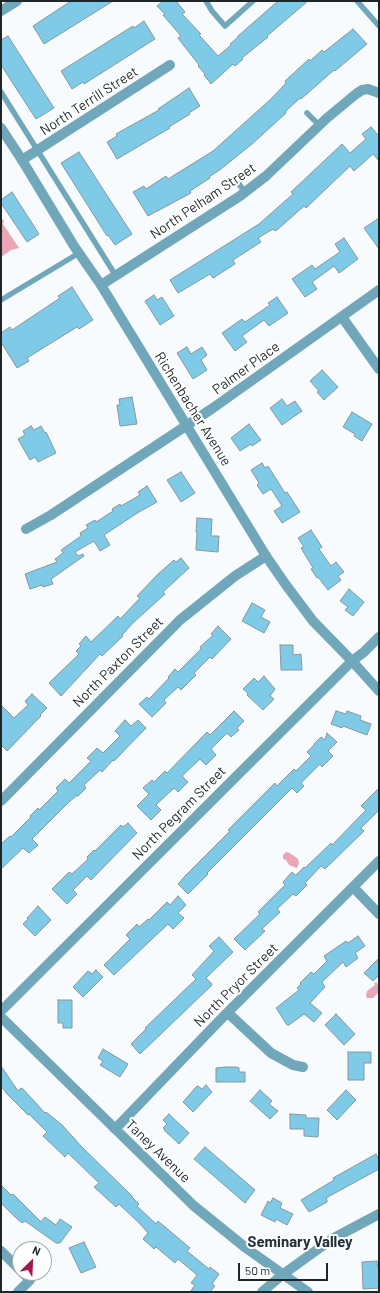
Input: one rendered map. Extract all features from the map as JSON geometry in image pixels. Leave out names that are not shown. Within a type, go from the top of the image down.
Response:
[{"type":"street","points":[[1,11],[17,1]]},
{"type":"street","name":"North Terrill Street","points":[[22,160],[170,65]]},
{"type":"street","name":"North Pelham Street","points":[[101,285],[211,216],[245,192],[266,176],[319,125],[356,94],[362,90],[375,91]]},
{"type":"street","name":"Richenbacher Avenue","points":[[3,132],[79,253],[101,285],[266,556],[313,621],[379,690]]},
{"type":"street","name":"Palmer Place","points":[[26,529],[187,426],[379,290]]},
{"type":"street","points":[[342,317],[379,369]]},
{"type":"street","name":"North Paxton Street","points":[[1,801],[180,620],[235,576],[266,556]]},
{"type":"street","name":"North Pegram Street","points":[[1,1011],[352,661],[364,652],[379,637]]},
{"type":"street","name":"North Pryor Street","points":[[114,1128],[118,1126],[379,861]]},
{"type":"street","points":[[353,887],[379,914]]},
{"type":"street","points":[[228,1013],[271,1053],[293,1065],[302,1067]]},
{"type":"street","name":"Taney Avenue","points":[[1,1017],[194,1206],[246,1248],[308,1292]]},
{"type":"street","points":[[262,1292],[282,1275],[332,1239],[379,1214]]},
{"type":"street","points":[[1,1251],[12,1262]]},
{"type":"street","points":[[18,1292],[24,1281]]},
{"type":"lane","points":[[206,1],[212,11],[225,26],[253,1]]},
{"type":"lane","points":[[357,1],[379,26]]},
{"type":"lane","points":[[1,92],[116,276]]},
{"type":"lane","points":[[308,113],[319,125]]},
{"type":"lane","points":[[235,179],[245,192]]},
{"type":"lane","points":[[1,300],[79,253]]},
{"type":"shaded area","points":[[1,219],[4,220],[3,224],[19,248],[11,250],[1,257]]},
{"type":"shaded area","points":[[286,852],[298,859],[299,863],[297,868],[289,865],[286,860],[283,859],[283,855]]},
{"type":"shaded area","points":[[377,982],[379,985],[379,992],[373,998],[367,998],[367,991],[375,985],[374,983]]},
{"type":"building","points":[[71,1],[113,1],[44,44],[33,26]]},
{"type":"building","points":[[163,1],[176,1],[185,12],[182,14],[201,34],[199,35],[218,56],[231,45],[230,44],[238,36],[278,1],[308,1],[242,58],[243,59],[235,66],[233,64],[211,84],[198,66],[199,65],[178,38],[181,36],[163,15],[165,14],[157,6]]},
{"type":"building","points":[[144,21],[155,39],[84,84],[83,82],[72,89],[61,71],[133,26],[134,28]]},
{"type":"building","points":[[353,29],[367,44],[301,99],[300,98],[252,144],[209,177],[210,178],[190,191],[191,193],[148,216],[133,192],[144,186],[146,189],[166,176],[168,179],[213,151],[272,98],[286,83],[285,81],[309,59],[310,61],[322,50],[324,52]]},
{"type":"building","points":[[8,36],[54,108],[36,119],[1,65],[1,40]]},
{"type":"building","points":[[189,88],[200,106],[169,127],[170,128],[117,159],[107,142],[117,136],[116,134],[159,110],[158,109]]},
{"type":"building","points":[[371,127],[379,136],[379,161],[373,154],[354,171],[350,166],[306,208],[304,206],[277,230],[275,231],[273,229],[258,238],[261,242],[233,260],[235,264],[213,278],[210,274],[178,293],[170,280],[259,224],[293,194],[291,192],[342,144],[350,153],[366,139],[362,134]]},
{"type":"building","points":[[79,152],[132,234],[115,245],[108,235],[107,236],[61,163]]},
{"type":"building","points":[[12,192],[39,234],[27,242],[1,203],[1,200]]},
{"type":"building","points":[[379,218],[379,249],[364,228]]},
{"type":"building","points":[[344,238],[358,259],[339,273],[334,266],[312,282],[317,289],[305,297],[292,279],[312,265],[315,269],[340,252],[335,244]]},
{"type":"building","points":[[72,287],[93,320],[79,329],[77,327],[27,358],[29,361],[17,368],[1,342],[1,333],[10,327],[12,330],[60,298],[58,296]]},
{"type":"building","points":[[154,295],[157,300],[162,297],[174,316],[160,325],[145,301]]},
{"type":"building","points":[[277,297],[288,313],[269,326],[264,320],[242,336],[247,342],[235,351],[222,333],[242,319],[245,322],[270,305],[268,303]]},
{"type":"building","points":[[187,347],[191,354],[202,347],[207,355],[201,360],[207,370],[193,379],[177,353]]},
{"type":"building","points":[[322,370],[338,387],[324,400],[317,392],[319,391],[310,381]]},
{"type":"building","points":[[132,397],[137,424],[120,426],[117,405],[120,405],[119,399]]},
{"type":"building","points":[[282,399],[287,406],[295,401],[302,411],[282,425],[270,408]]},
{"type":"building","points":[[352,412],[372,424],[362,441],[354,436],[355,434],[343,427]]},
{"type":"building","points":[[249,424],[261,440],[240,451],[231,438]]},
{"type":"building","points":[[31,426],[34,430],[41,426],[45,433],[46,432],[56,453],[38,462],[35,457],[30,460],[18,439],[25,435],[23,431]]},
{"type":"building","points":[[262,463],[265,468],[268,466],[285,493],[287,492],[300,512],[282,523],[274,511],[282,506],[271,489],[263,494],[257,485],[259,483],[251,470]]},
{"type":"building","points":[[181,472],[195,493],[181,502],[167,480]]},
{"type":"building","points":[[147,486],[157,502],[104,535],[110,545],[100,551],[94,541],[75,552],[78,556],[83,554],[84,556],[51,579],[53,584],[43,587],[42,585],[30,589],[25,574],[57,562],[55,559],[63,553],[61,550],[81,536],[80,533],[88,528],[86,525],[95,520],[96,522],[113,511],[112,509],[120,504],[121,506],[140,495],[138,492]]},
{"type":"building","points":[[197,518],[212,519],[211,536],[219,536],[218,552],[196,550]]},
{"type":"building","points":[[311,530],[322,547],[319,549],[331,566],[336,562],[344,572],[338,576],[341,580],[328,590],[311,569],[313,568],[301,548],[304,547],[298,538]]},
{"type":"building","points":[[181,558],[189,568],[163,592],[165,594],[134,622],[122,635],[123,636],[102,656],[100,654],[61,696],[49,683],[79,654],[76,651],[81,646],[79,644],[86,636],[91,642],[118,616],[120,619],[140,598],[137,596],[158,574],[174,560],[176,562]]},
{"type":"building","points":[[349,589],[364,602],[353,616],[345,610],[348,607],[340,601]]},
{"type":"building","points":[[252,603],[265,610],[261,617],[270,622],[264,633],[242,621]]},
{"type":"building","points":[[218,626],[231,639],[212,659],[210,657],[194,673],[196,675],[181,690],[178,687],[164,700],[166,703],[152,717],[139,704],[147,697],[149,699],[169,678],[168,677],[175,669],[178,672],[201,649],[200,647],[213,635],[211,634]]},
{"type":"building","points":[[280,645],[293,645],[293,655],[301,654],[302,670],[281,670]]},
{"type":"building","points":[[264,676],[275,689],[270,696],[274,699],[263,710],[247,695],[248,693],[243,689],[254,678],[258,682]]},
{"type":"building","points":[[32,694],[47,708],[7,751],[1,745],[1,705],[14,718],[28,705],[25,701]]},
{"type":"building","points":[[234,711],[244,721],[237,728],[239,730],[231,737],[227,733],[211,749],[216,755],[206,765],[200,759],[182,776],[188,782],[178,792],[174,788],[156,805],[161,810],[151,820],[137,806],[149,794],[143,788],[152,780],[154,782],[165,771],[167,773],[207,732],[210,735]]},
{"type":"building","points":[[336,711],[346,714],[347,711],[361,716],[360,720],[371,724],[367,735],[343,726],[342,728],[331,724]]},
{"type":"building","points":[[125,720],[131,726],[138,720],[146,728],[114,761],[113,760],[102,772],[100,770],[84,785],[86,788],[69,802],[32,839],[38,845],[29,853],[23,848],[1,869],[1,844],[10,836],[11,837],[38,808],[39,810],[58,791],[56,788],[65,779],[69,783],[91,761],[87,758],[97,748],[103,753],[120,736],[115,731]]},
{"type":"building","points":[[327,733],[337,742],[328,751],[333,756],[322,767],[320,764],[301,783],[304,786],[297,793],[292,788],[188,894],[178,884],[230,831],[228,830],[275,783],[277,786],[294,769],[296,771],[311,756],[307,752],[321,737],[325,740]]},
{"type":"building","points":[[379,788],[379,810],[361,828],[364,831],[325,869],[321,866],[305,883],[307,885],[296,896],[293,894],[277,909],[280,912],[262,929],[265,931],[245,950],[234,939],[260,914],[258,912],[285,885],[283,882],[292,872],[296,875],[304,867],[305,868],[331,843],[332,845],[366,810],[361,806]]},
{"type":"building","points":[[128,823],[137,833],[91,880],[87,876],[73,890],[77,894],[67,904],[52,889],[69,872],[72,874],[88,859],[87,857],[94,850],[95,851],[121,825],[123,827]]},
{"type":"building","points":[[178,896],[186,905],[178,913],[184,918],[173,929],[168,924],[114,975],[104,965],[130,939],[126,935],[137,924],[139,927],[148,919],[149,920],[167,902],[170,905]]},
{"type":"building","points":[[38,906],[51,920],[35,936],[23,924]]},
{"type":"building","points":[[358,936],[365,946],[355,953],[358,958],[346,967],[343,962],[322,982],[325,987],[310,1003],[322,1013],[314,1022],[304,1014],[287,1025],[276,1008],[299,990],[297,988],[301,984],[300,983],[311,972],[314,974],[327,961],[324,956],[346,941],[348,943]]},
{"type":"building","points":[[219,937],[233,952],[206,978],[212,984],[211,986],[140,1054],[131,1044],[146,1029],[145,1028],[196,979],[192,975],[214,951],[209,946]]},
{"type":"building","points":[[379,958],[379,975],[373,981],[364,973]]},
{"type":"building","points":[[96,970],[103,977],[83,997],[73,987],[88,971],[92,974]]},
{"type":"building","points":[[58,1000],[72,1000],[72,1028],[63,1028],[63,1023],[58,1023]]},
{"type":"building","points":[[336,1014],[355,1034],[344,1045],[325,1025]]},
{"type":"building","points":[[103,1049],[128,1064],[120,1077],[100,1065],[103,1061],[98,1058]]},
{"type":"building","points":[[348,1052],[371,1052],[371,1063],[364,1063],[364,1080],[348,1080]]},
{"type":"building","points":[[1,1066],[18,1091],[21,1088],[23,1089],[45,1113],[46,1112],[62,1125],[82,1147],[133,1197],[139,1204],[137,1206],[156,1224],[158,1221],[190,1248],[187,1251],[209,1269],[210,1267],[219,1274],[212,1284],[215,1286],[210,1292],[190,1292],[195,1285],[191,1283],[197,1275],[178,1259],[175,1263],[156,1247],[154,1249],[143,1239],[148,1233],[140,1224],[119,1204],[116,1207],[94,1187],[99,1183],[68,1153],[65,1157],[43,1136],[47,1132],[7,1094],[1,1086]]},
{"type":"building","points":[[236,1067],[239,1068],[239,1072],[245,1072],[245,1082],[216,1082],[216,1068]]},
{"type":"building","points":[[206,1085],[212,1092],[193,1112],[183,1102],[196,1087],[198,1086],[202,1089]]},
{"type":"building","points":[[260,1090],[272,1101],[269,1104],[278,1111],[270,1119],[250,1101]]},
{"type":"building","points":[[346,1090],[356,1100],[337,1120],[327,1110]]},
{"type":"building","points":[[169,1114],[189,1133],[179,1144],[163,1128],[167,1124],[163,1120]]},
{"type":"building","points":[[290,1114],[306,1115],[306,1118],[319,1118],[318,1137],[304,1136],[304,1129],[290,1129]]},
{"type":"building","points":[[205,1147],[255,1190],[245,1203],[194,1159]]},
{"type":"building","points":[[376,1154],[379,1160],[379,1169],[326,1198],[327,1202],[309,1212],[301,1200],[334,1180],[333,1178]]},
{"type":"building","points":[[1,1185],[11,1195],[13,1194],[41,1222],[45,1217],[56,1225],[60,1219],[72,1227],[60,1243],[56,1243],[25,1221],[22,1223],[15,1217],[1,1203]]},
{"type":"building","points":[[273,1198],[282,1203],[280,1208],[293,1214],[287,1225],[276,1219],[275,1222],[261,1215],[268,1201],[270,1203]]},
{"type":"building","points":[[84,1242],[96,1267],[81,1273],[69,1248]]},
{"type":"building","points":[[377,1261],[379,1268],[379,1288],[363,1289],[362,1262]]},
{"type":"district","name":"Seminary Valley","points":[[300,1242]]}]
